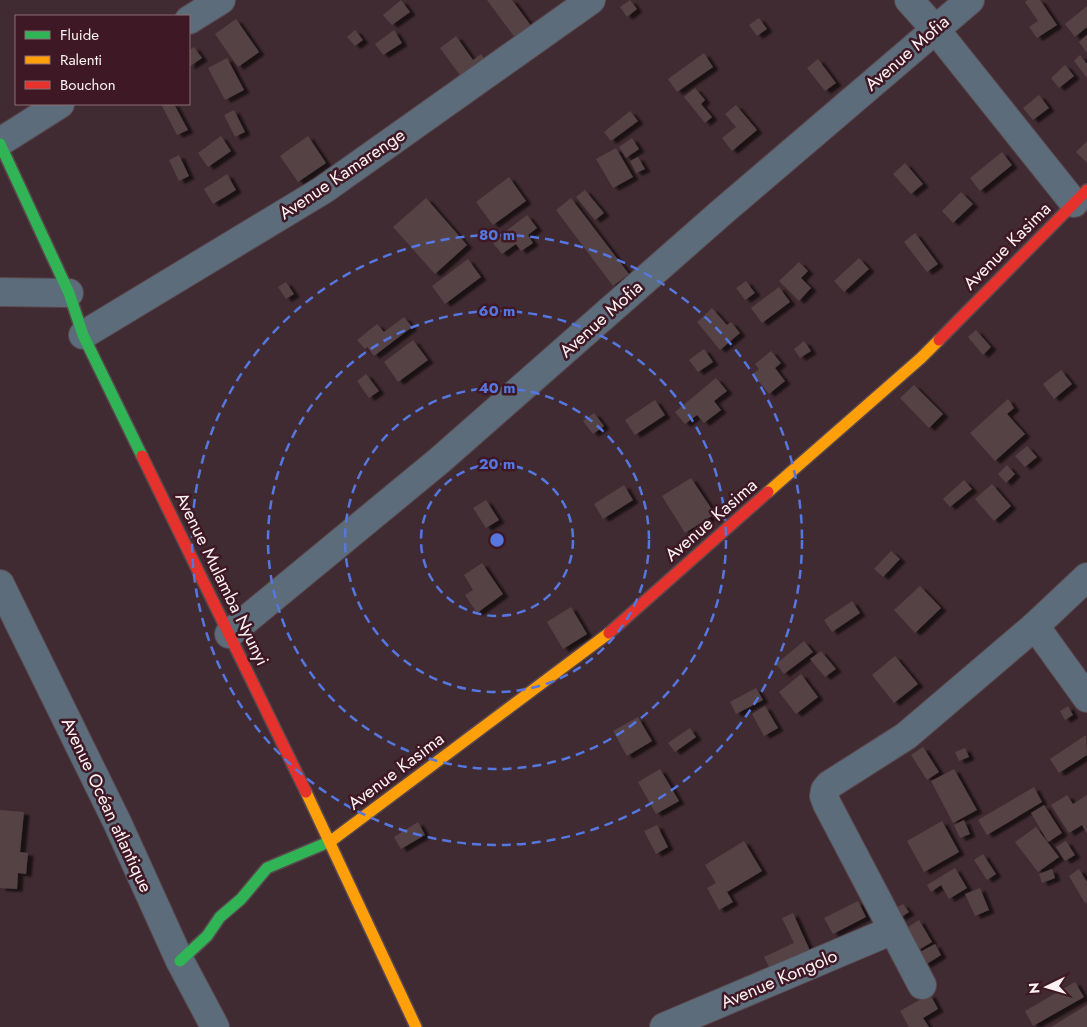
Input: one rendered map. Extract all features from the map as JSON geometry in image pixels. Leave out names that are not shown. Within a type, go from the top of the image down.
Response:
[{"type":"street","points":[[190,19],[221,0]]},
{"type":"street","name":"Avenue Kamarenge","points":[[83,335],[323,190],[591,0]]},
{"type":"street","points":[[909,0],[1081,197]]},
{"type":"street","name":"Avenue Mofia","points":[[229,634],[440,460],[715,218],[970,0]]},
{"type":"street","points":[[0,143],[58,105]]},
{"type":"street","name":"Avenue Mulamba Nyunyi","points":[[0,143],[69,293],[83,335],[330,842],[416,1027]]},
{"type":"street","name":"Avenue Kasima","points":[[180,961],[208,936],[220,917],[241,899],[267,868],[330,842],[611,631],[920,358],[1081,197]]},
{"type":"street","points":[[0,292],[69,293]]},
{"type":"street","points":[[922,984],[827,804],[824,796],[825,790],[835,780],[906,736],[1035,626],[1087,577]]},
{"type":"street","name":"Avenue Océan atlantique","points":[[0,584],[117,822],[180,961],[215,1027]]},
{"type":"street","points":[[1035,626],[1087,698]]},
{"type":"street","name":"Avenue Kongolo","points":[[664,1027],[893,930]]},
{"type":"building","points":[[401,0],[410,12],[392,25],[383,15]]},
{"type":"building","points":[[487,0],[512,0],[532,27],[516,39]]},
{"type":"building","points":[[630,0],[637,9],[627,17],[620,7]]},
{"type":"building","points":[[1027,0],[1040,0],[1057,25],[1037,38],[1029,27],[1038,21],[1025,2]]},
{"type":"building","points":[[1087,6],[1087,27],[1075,37],[1065,24]]},
{"type":"building","points":[[759,18],[767,29],[757,36],[749,25]]},
{"type":"building","points":[[236,19],[259,52],[238,67],[215,34]]},
{"type":"building","points":[[355,30],[363,40],[355,46],[347,37]]},
{"type":"building","points":[[394,30],[402,43],[383,55],[375,44]]},
{"type":"building","points":[[1087,35],[1087,53],[1079,42]]},
{"type":"building","points":[[456,36],[473,60],[481,54],[488,65],[465,82],[440,48]]},
{"type":"building","points":[[194,47],[202,58],[190,66],[190,49]]},
{"type":"building","points":[[704,53],[713,67],[677,92],[668,79]]},
{"type":"building","points":[[1080,55],[1087,64],[1087,78],[1074,61]]},
{"type":"building","points":[[227,58],[244,90],[225,100],[208,68]]},
{"type":"building","points":[[818,59],[836,83],[825,91],[807,68]]},
{"type":"building","points":[[1065,65],[1074,76],[1059,88],[1051,78]]},
{"type":"building","points":[[695,88],[705,100],[701,104],[712,117],[705,123],[684,97]]},
{"type":"building","points":[[1039,95],[1049,108],[1033,120],[1023,108]]},
{"type":"building","points":[[162,105],[175,105],[188,130],[177,135]]},
{"type":"building","points":[[736,105],[757,130],[732,151],[722,138],[736,127],[725,114]]},
{"type":"building","points":[[234,110],[245,132],[235,137],[224,115]]},
{"type":"building","points":[[630,111],[638,121],[611,141],[604,132]]},
{"type":"building","points":[[221,136],[231,151],[208,167],[198,153]]},
{"type":"building","points":[[308,136],[326,163],[298,182],[280,156]]},
{"type":"building","points":[[632,138],[639,149],[626,158],[619,147]]},
{"type":"building","points":[[1087,141],[1087,163],[1076,152]]},
{"type":"building","points":[[616,148],[633,177],[613,188],[596,159]]},
{"type":"building","points":[[1002,152],[1012,165],[980,191],[970,178]]},
{"type":"building","points":[[179,155],[189,176],[179,181],[169,160]]},
{"type":"building","points":[[638,157],[645,169],[636,173],[630,161]]},
{"type":"building","points":[[905,163],[923,184],[911,194],[893,174]]},
{"type":"building","points":[[227,174],[236,190],[213,204],[204,189]]},
{"type":"building","points":[[509,177],[526,201],[493,225],[476,202]]},
{"type":"building","points":[[585,190],[604,213],[595,220],[576,197]]},
{"type":"building","points":[[961,192],[973,204],[953,223],[942,211]]},
{"type":"building","points":[[426,198],[467,245],[435,274],[393,227]]},
{"type":"building","points":[[571,198],[629,274],[613,286],[556,210]]},
{"type":"building","points":[[527,215],[537,228],[528,235],[533,243],[521,251],[516,244],[502,254],[492,242]]},
{"type":"building","points":[[915,233],[938,264],[927,272],[904,242]]},
{"type":"building","points":[[859,258],[869,269],[844,292],[834,281]]},
{"type":"building","points":[[468,259],[481,277],[445,304],[432,286]]},
{"type":"building","points":[[799,262],[808,271],[801,278],[811,288],[799,301],[779,281]]},
{"type":"building","points":[[746,281],[755,293],[745,300],[736,288]]},
{"type":"building","points":[[286,282],[294,294],[286,299],[278,287]]},
{"type":"building","points":[[779,287],[790,302],[762,323],[751,308]]},
{"type":"building","points":[[712,308],[727,325],[731,322],[740,333],[720,350],[697,322]]},
{"type":"building","points":[[404,317],[412,327],[374,356],[367,347],[365,349],[357,340],[377,324],[384,332]]},
{"type":"building","points":[[976,330],[991,347],[983,355],[968,337]]},
{"type":"building","points":[[413,340],[428,360],[398,382],[384,362]]},
{"type":"building","points":[[804,341],[811,351],[800,358],[794,349]]},
{"type":"building","points":[[704,349],[713,362],[698,372],[689,360]]},
{"type":"building","points":[[771,351],[781,363],[775,368],[785,381],[769,394],[753,374],[759,369],[755,364]]},
{"type":"building","points":[[1061,370],[1072,384],[1054,399],[1043,384]]},
{"type":"building","points":[[366,374],[379,391],[369,398],[357,381]]},
{"type":"building","points":[[716,378],[727,391],[714,401],[721,410],[704,423],[697,415],[685,424],[675,412]]},
{"type":"building","points":[[914,385],[943,414],[929,428],[900,398]]},
{"type":"building","points":[[1008,399],[1014,408],[1007,414],[1025,434],[995,461],[970,433]]},
{"type":"building","points":[[655,400],[665,415],[635,435],[625,420]]},
{"type":"building","points":[[594,413],[604,426],[593,434],[583,421]]},
{"type":"building","points":[[1027,446],[1037,457],[1025,467],[1015,456]]},
{"type":"building","points":[[1007,465],[1015,474],[1006,483],[998,474]]},
{"type":"building","points":[[691,478],[715,514],[685,533],[662,496]]},
{"type":"building","points":[[964,480],[972,489],[950,507],[943,499]]},
{"type":"building","points":[[992,484],[1011,506],[994,521],[975,499]]},
{"type":"building","points":[[624,485],[633,500],[603,519],[594,504]]},
{"type":"building","points":[[486,500],[499,520],[486,528],[473,508]]},
{"type":"building","points":[[891,551],[900,559],[883,577],[874,569]]},
{"type":"building","points":[[482,563],[503,594],[477,613],[465,595],[473,590],[464,575]]},
{"type":"building","points":[[920,586],[941,608],[915,633],[894,610]]},
{"type":"building","points":[[852,601],[860,613],[832,632],[824,620]]},
{"type":"building","points":[[571,607],[587,634],[563,649],[547,622]]},
{"type":"building","points":[[804,641],[813,652],[784,674],[776,664]]},
{"type":"building","points":[[821,651],[836,669],[825,677],[810,659]]},
{"type":"building","points":[[895,656],[918,684],[894,703],[872,675]]},
{"type":"building","points":[[801,674],[818,697],[796,714],[779,692]]},
{"type":"building","points":[[756,688],[763,700],[736,714],[730,702]]},
{"type":"building","points":[[765,706],[778,728],[764,736],[752,714]]},
{"type":"building","points":[[1068,706],[1073,715],[1065,720],[1060,711]]},
{"type":"building","points":[[638,717],[652,741],[627,756],[613,731]]},
{"type":"building","points":[[690,728],[696,737],[675,752],[668,743]]},
{"type":"building","points":[[1086,735],[1087,755],[1059,773],[1050,759]]},
{"type":"building","points":[[923,747],[939,772],[927,780],[911,755]]},
{"type":"building","points":[[965,748],[969,757],[959,761],[955,752]]},
{"type":"building","points":[[660,769],[679,801],[656,814],[638,782]]},
{"type":"building","points":[[954,769],[977,810],[953,823],[931,781]]},
{"type":"building","points":[[1034,787],[1042,802],[987,835],[978,820]]},
{"type":"building","points":[[1067,795],[1073,804],[1087,795],[1087,834],[1082,825],[1069,833],[1051,805]]},
{"type":"building","points":[[1044,805],[1062,833],[1048,842],[1031,813]]},
{"type":"building","points":[[0,810],[24,812],[20,852],[28,853],[26,874],[18,873],[17,889],[0,888]]},
{"type":"building","points":[[964,820],[970,834],[960,838],[954,825]]},
{"type":"building","points":[[942,821],[959,852],[924,872],[907,841]]},
{"type":"building","points":[[418,822],[425,835],[401,849],[394,837]]},
{"type":"building","points":[[657,825],[668,847],[656,854],[644,831]]},
{"type":"building","points":[[1036,827],[1059,857],[1038,872],[1015,842]]},
{"type":"building","points":[[744,841],[762,871],[727,892],[733,902],[719,910],[707,888],[716,883],[705,865]]},
{"type":"building","points":[[1066,841],[1075,855],[1065,861],[1056,847]]},
{"type":"building","points":[[983,854],[996,874],[987,880],[974,860]]},
{"type":"building","points":[[955,868],[967,888],[949,899],[941,885],[931,892],[927,885]]},
{"type":"building","points":[[1052,869],[1055,878],[1042,883],[1039,874]]},
{"type":"building","points":[[1079,869],[1087,882],[1087,902],[1085,903],[1069,876]]},
{"type":"building","points":[[980,888],[989,910],[975,916],[965,894]]},
{"type":"building","points":[[858,901],[866,917],[833,934],[824,918]]},
{"type":"building","points":[[903,904],[909,912],[900,918],[894,909]]},
{"type":"building","points":[[793,913],[811,953],[772,973],[764,957],[794,943],[782,918]]},
{"type":"building","points":[[919,920],[932,942],[917,951],[905,929]]},
{"type":"building","points":[[935,944],[941,955],[925,965],[918,953]]},
{"type":"building","points":[[1075,982],[1084,997],[1033,1026],[1025,1011]]},
{"type":"building","points":[[930,994],[938,1009],[923,1018],[929,1027],[909,1027],[900,1011]]},
{"type":"building","points":[[1087,1005],[1087,1027],[1051,1027]]},
{"type":"traffic: fast","points":[[0,144],[69,293],[83,335],[142,456]]},
{"type":"traffic: fast","points":[[180,961],[207,936],[220,917],[241,899],[267,868],[331,841]]},
{"type":"traffic: slow","points":[[768,492],[939,340]]},
{"type":"traffic: slow","points":[[331,841],[609,633]]},
{"type":"traffic: slow","points":[[306,792],[416,1027]]},
{"type":"traffic: jam","points":[[939,340],[1087,190]]},
{"type":"traffic: jam","points":[[142,456],[306,792]]},
{"type":"traffic: jam","points":[[609,633],[768,492]]}]
